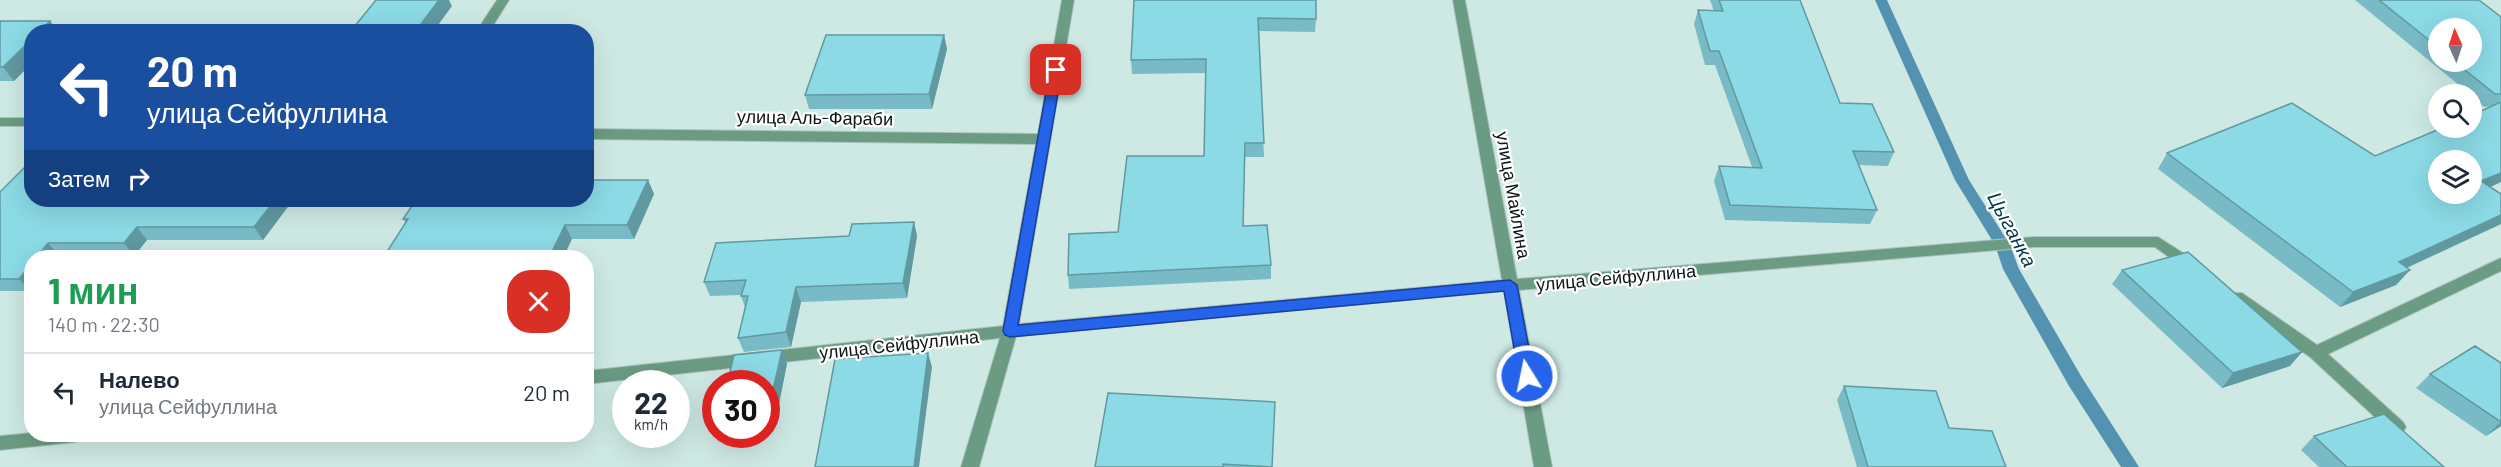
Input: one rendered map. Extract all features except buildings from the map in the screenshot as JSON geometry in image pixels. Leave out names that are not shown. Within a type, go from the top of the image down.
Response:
[{"type":"street","points":[[487,24],[503,0]]},
{"type":"street","points":[[970,467],[1010,331],[1068,0]]},
{"type":"street","name":"улица Майлина","points":[[1459,0],[1543,467]]},
{"type":"street","points":[[0,122],[24,123]]},
{"type":"street","name":"улица Аль-Фараби","points":[[594,134],[1044,139]]},
{"type":"street","name":"улица Сейфуллина","points":[[594,377],[1010,331],[1510,285],[2034,242],[2158,242],[2204,274]]},
{"type":"street","points":[[2316,353],[2501,264]]},
{"type":"street","points":[[2223,287],[2316,353],[2407,436]]},
{"type":"street","points":[[0,443],[24,440]]},
{"type":"waterway","name":"Цыганка","points":[[1881,0],[1962,180],[2002,245],[2011,269],[2075,381],[2130,467]]},
{"type":"route","points":[[1056,70],[1010,331],[1510,285],[1527,376]]}]
